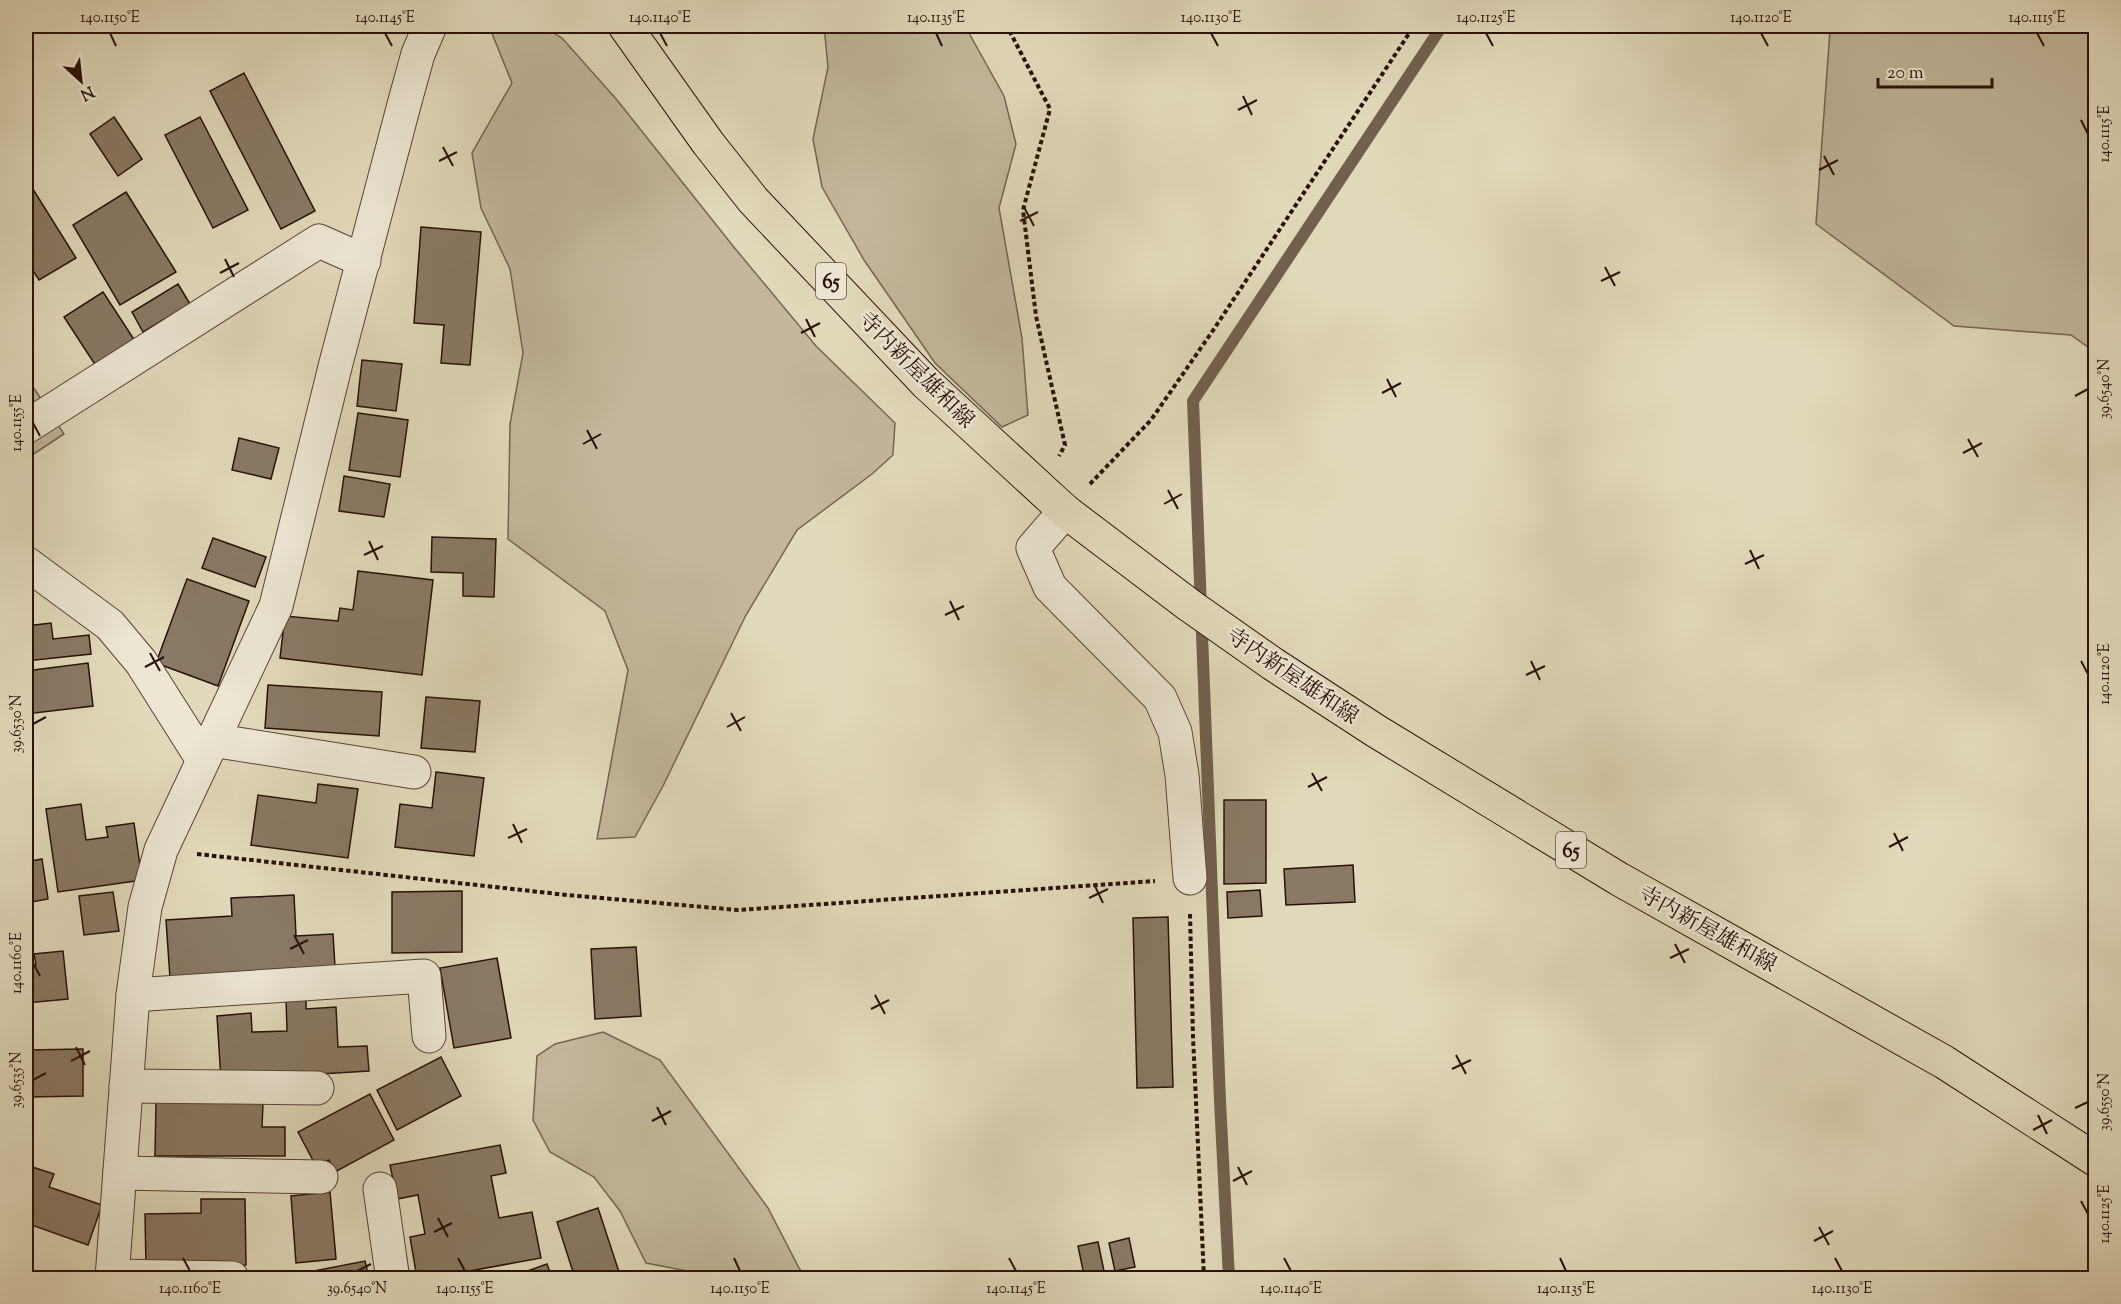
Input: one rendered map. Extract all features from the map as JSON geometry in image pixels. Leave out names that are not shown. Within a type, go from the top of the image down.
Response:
[{"type":"main road","name":"寺内新屋雄和線","points":[[625,26],[708,143],[753,200],[926,383],[1054,500],[1198,612],[1376,731],[1619,879],[1918,1046],[2096,1160]]},
{"type":"street","points":[[232,1278],[113,1277],[133,995],[145,907],[161,850],[276,606],[336,363],[418,54],[430,26]]},
{"type":"street","points":[[26,427],[319,242],[364,261]]},
{"type":"street","points":[[1054,500],[1033,548],[1050,587],[1160,698],[1175,732],[1182,775],[1190,878]]},
{"type":"street","points":[[26,563],[110,625],[141,662],[207,750],[414,772]]},
{"type":"street","points":[[133,995],[424,976],[429,1036]]},
{"type":"street","points":[[126,1086],[317,1088]]},
{"type":"street","points":[[120,1173],[321,1177]]},
{"type":"street","points":[[380,1189],[392,1273],[389,1278]]},
{"type":"path","points":[[1004,26],[1009,30],[1050,109],[1023,210],[1036,316],[1065,445],[1054,500]]},
{"type":"path","points":[[1054,500],[1150,420],[1214,329],[1414,26]]},
{"type":"path","points":[[161,850],[555,894],[738,910],[1190,878],[1193,1036],[1204,1278]]},
{"type":"shaded area","points":[[489,26],[542,26],[562,38],[617,100],[816,346],[895,423],[893,455],[872,474],[797,530],[746,615],[663,786],[635,837],[597,839],[628,670],[605,611],[508,539],[510,424],[523,353],[510,269],[481,208],[472,153],[512,83]]},
{"type":"shaded area","points":[[824,26],[965,26],[1004,96],[1016,144],[999,208],[1022,338],[1028,415],[1002,427],[935,363],[864,260],[822,187],[813,139],[828,67]]},
{"type":"shaded area","points":[[1829,26],[2095,26],[2095,352],[2071,335],[1954,326],[1816,224]]},
{"type":"shaded area","points":[[26,376],[64,434],[26,459]]},
{"type":"shaded area","points":[[603,1032],[660,1060],[768,1208],[799,1268],[807,1278],[694,1278],[687,1271],[646,1263],[620,1211],[594,1177],[550,1152],[533,1120],[537,1056],[555,1044]]},
{"type":"shaded area","points":[[900,1271],[948,1272],[950,1278],[862,1278]]},
{"type":"building","points":[[244,73],[315,211],[281,229],[210,91]]},
{"type":"building","points":[[114,117],[142,159],[118,176],[90,134]]},
{"type":"building","points":[[200,117],[248,210],[213,228],[165,135]]},
{"type":"building","points":[[31,186],[76,258],[39,280],[26,261],[26,189]]},
{"type":"building","points":[[126,192],[176,272],[120,305],[73,225]]},
{"type":"building","points":[[421,227],[481,232],[470,365],[441,363],[444,325],[414,323]]},
{"type":"building","points":[[178,284],[190,304],[143,332],[132,312]]},
{"type":"building","points":[[103,292],[135,341],[96,366],[64,317]]},
{"type":"building","points":[[362,360],[402,364],[396,411],[357,406]]},
{"type":"building","points":[[358,413],[408,420],[400,477],[349,470]]},
{"type":"building","points":[[239,438],[279,448],[271,479],[232,470]]},
{"type":"building","points":[[344,476],[390,484],[384,517],[339,511]]},
{"type":"building","points":[[432,537],[496,539],[494,597],[463,596],[463,573],[431,572]]},
{"type":"building","points":[[213,538],[266,557],[255,587],[202,568]]},
{"type":"building","points":[[358,571],[433,580],[422,675],[280,658],[285,616],[338,621],[340,608],[353,610]]},
{"type":"building","points":[[187,579],[249,601],[218,686],[156,663]]},
{"type":"building","points":[[51,623],[53,639],[89,635],[91,654],[26,661],[26,626]]},
{"type":"building","points":[[88,663],[93,706],[26,714],[26,671]]},
{"type":"building","points":[[268,685],[382,692],[379,736],[265,728]]},
{"type":"building","points":[[426,697],[480,701],[475,752],[421,748]]},
{"type":"building","points":[[436,772],[484,778],[474,856],[395,847],[400,804],[432,808]]},
{"type":"building","points":[[318,784],[358,789],[348,858],[251,845],[258,795],[316,803]]},
{"type":"building","points":[[1224,800],[1266,800],[1266,883],[1224,884]]},
{"type":"building","points":[[81,804],[86,840],[108,837],[106,827],[134,823],[142,880],[58,892],[46,809]]},
{"type":"building","points":[[42,859],[48,899],[26,903],[26,862]]},
{"type":"building","points":[[1353,865],[1355,902],[1286,905],[1284,869]]},
{"type":"building","points":[[1260,890],[1262,916],[1228,918],[1227,892]]},
{"type":"building","points":[[462,891],[462,952],[392,953],[392,892]]},
{"type":"building","points":[[113,892],[119,931],[84,935],[79,896]]},
{"type":"building","points":[[294,895],[296,936],[333,934],[335,967],[170,978],[166,920],[232,916],[231,898]]},
{"type":"building","points":[[1168,917],[1173,1087],[1137,1088],[1133,918]]},
{"type":"building","points":[[636,947],[641,1016],[595,1019],[591,949]]},
{"type":"building","points":[[63,951],[68,999],[26,1003],[26,966],[36,965],[34,954]]},
{"type":"building","points":[[497,958],[511,1038],[454,1048],[440,968]]},
{"type":"building","points":[[306,997],[306,1009],[336,1007],[338,1047],[367,1046],[369,1071],[221,1080],[217,1016],[251,1013],[252,1032],[287,1031],[286,998]]},
{"type":"building","points":[[83,1049],[83,1096],[26,1097],[26,1050]]},
{"type":"building","points":[[441,1057],[461,1096],[397,1130],[377,1090]]},
{"type":"building","points":[[370,1094],[394,1140],[335,1172],[329,1160],[316,1166],[298,1132]]},
{"type":"building","points":[[156,1102],[263,1103],[262,1127],[285,1127],[285,1156],[155,1156]]},
{"type":"building","points":[[500,1145],[506,1173],[491,1176],[499,1218],[532,1212],[541,1258],[431,1278],[417,1278],[410,1237],[425,1234],[418,1195],[397,1199],[390,1165]]},
{"type":"building","points":[[26,1165],[54,1174],[49,1187],[102,1205],[88,1245],[26,1223]]},
{"type":"building","points":[[330,1192],[336,1259],[296,1263],[291,1196]]},
{"type":"building","points":[[201,1199],[245,1199],[246,1265],[146,1267],[145,1214],[201,1213]]},
{"type":"building","points":[[598,1208],[621,1278],[575,1278],[557,1222]]},
{"type":"building","points":[[1129,1238],[1135,1267],[1115,1271],[1109,1243]]},
{"type":"building","points":[[1098,1242],[1104,1271],[1084,1275],[1078,1246]]},
{"type":"building","points":[[365,1261],[369,1278],[278,1278]]},
{"type":"building","points":[[547,1264],[552,1278],[508,1278]]},
{"type":"waterway","points":[[1229,1278],[1193,401],[1442,26]]}]
